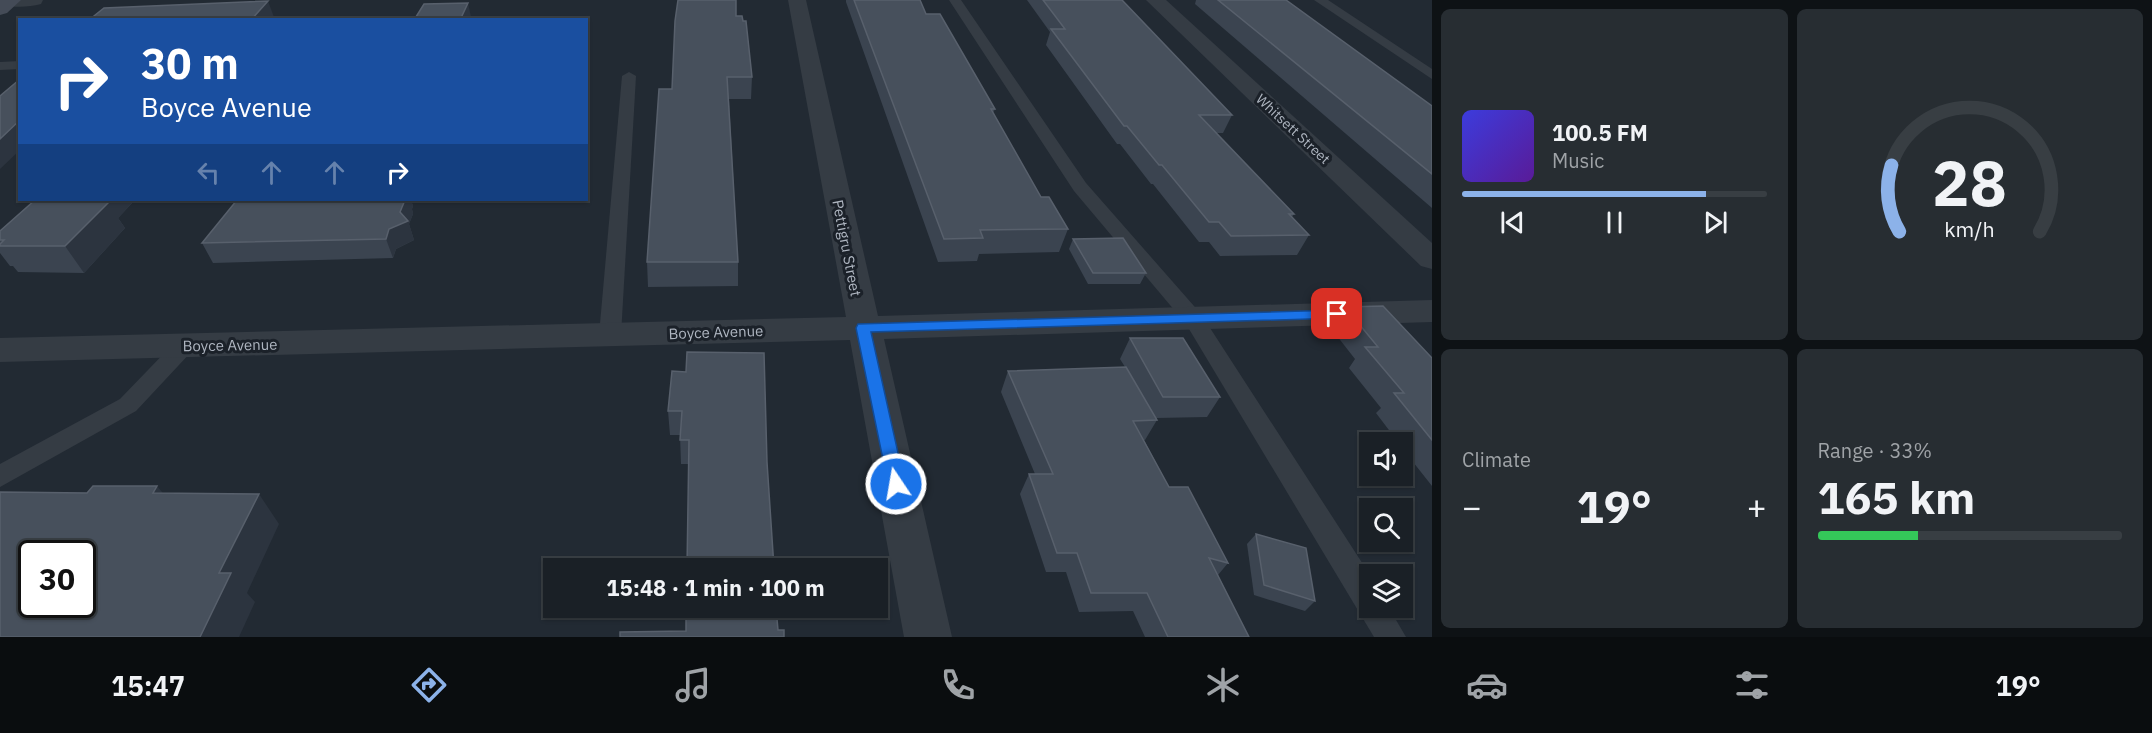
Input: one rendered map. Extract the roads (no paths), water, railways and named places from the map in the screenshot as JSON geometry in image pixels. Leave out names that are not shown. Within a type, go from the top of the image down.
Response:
[{"type":"street","points":[[0,9],[12,0],[34,0]]},
{"type":"street","name":"Pettigru Street","points":[[797,0],[928,637]]},
{"type":"street","name":"Whitsett Street","points":[[1155,0],[1432,259]]},
{"type":"street","name":"Boyce Avenue","points":[[0,350],[1432,311]]},
{"type":"lane","points":[[955,0],[1080,187],[1194,319],[1359,584]]},
{"type":"lane","points":[[1320,0],[1432,75]]},
{"type":"lane","points":[[0,66],[18,65]]},
{"type":"lane","points":[[610,335],[629,76]]},
{"type":"lane","points":[[0,476],[128,405],[184,346]]},
{"type":"lane","points":[[1379,618],[1391,637]]}]
